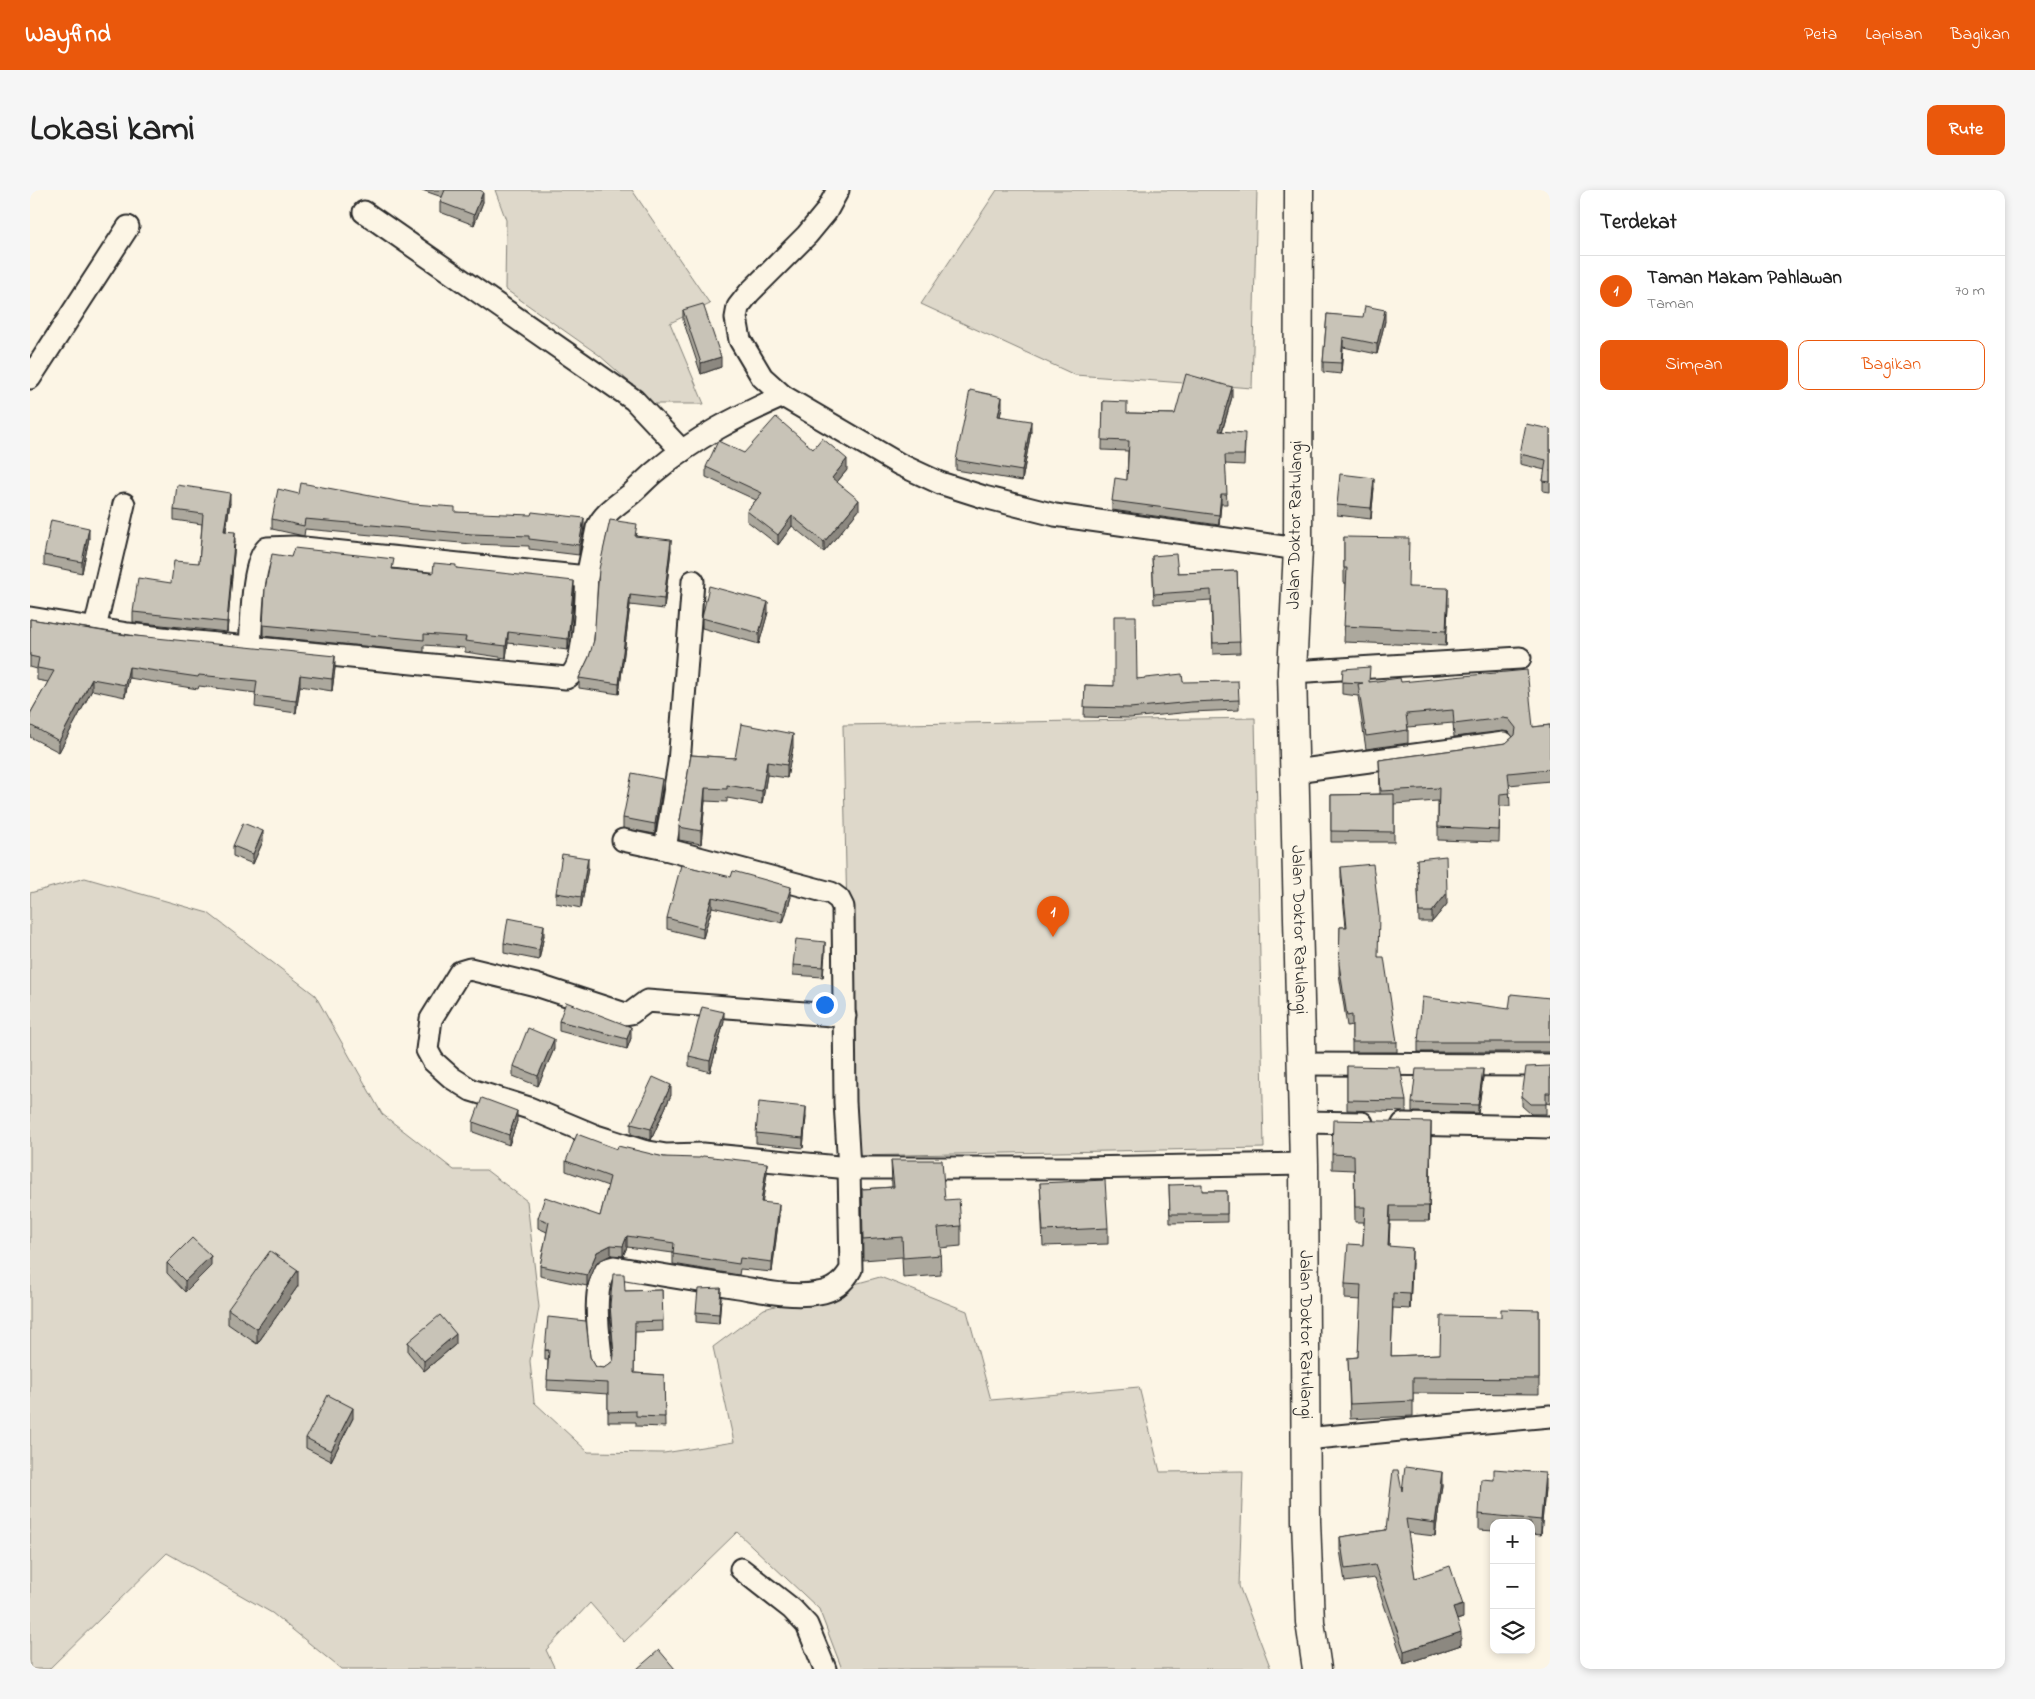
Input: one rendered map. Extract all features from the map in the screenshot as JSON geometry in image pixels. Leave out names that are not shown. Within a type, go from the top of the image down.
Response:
[{"type":"highway","name":"Jalan Doktor Ratulangi","points":[[1299,190],[1298,549],[1292,672],[1304,1164],[1305,1439],[1310,1614],[1317,1669]]},
{"type":"street","points":[[838,190],[826,212],[808,235],[748,293],[738,307],[736,318],[740,340],[762,377],[783,396],[899,464],[940,483],[984,497],[1055,515],[1298,549]]},
{"type":"street","points":[[364,212],[634,400],[682,451]]},
{"type":"street","points":[[30,378],[128,228]]},
{"type":"street","points":[[30,618],[250,647],[566,678],[574,673],[580,657],[587,577],[600,522],[614,506],[682,451],[735,417],[783,396]]},
{"type":"street","points":[[95,628],[124,504]]},
{"type":"street","points":[[250,647],[257,569],[261,555],[267,548],[294,547],[587,577]]},
{"type":"street","points":[[665,849],[679,763],[693,580]]},
{"type":"street","points":[[1292,672],[1520,658]]},
{"type":"street","points":[[1295,771],[1504,742]]},
{"type":"street","points":[[602,1366],[598,1307],[600,1284],[607,1269],[614,1267],[758,1291],[804,1295],[819,1293],[844,1280],[851,1269],[849,1168],[845,1102],[843,907],[839,899],[831,893],[665,849],[623,840]]},
{"type":"street","points":[[844,1016],[648,1001],[631,1013],[626,1014],[536,985],[470,969],[460,972],[432,1019],[427,1050],[433,1061],[452,1078],[471,1090],[529,1108],[596,1136],[643,1151],[666,1155],[703,1154],[849,1168],[1080,1168],[1304,1164]]},
{"type":"street","points":[[1301,1064],[1550,1065]]},
{"type":"street","points":[[1303,1122],[1550,1127]]},
{"type":"street","points":[[1305,1439],[1550,1416]]},
{"type":"street","points":[[741,1569],[792,1609],[807,1625],[825,1669]]},
{"type":"shaded area","points":[[495,190],[632,190],[710,304],[670,323],[704,404],[654,404],[599,355],[505,289],[506,220]]},
{"type":"shaded area","points":[[997,190],[1257,190],[1252,388],[1075,375],[921,304]]},
{"type":"shaded area","points":[[1255,718],[1264,1148],[852,1156],[843,725]]},
{"type":"shaded area","points":[[85,878],[208,913],[315,995],[382,1114],[454,1170],[486,1170],[527,1201],[539,1307],[530,1361],[534,1402],[588,1452],[664,1453],[734,1442],[713,1347],[764,1309],[880,1277],[967,1311],[991,1400],[1139,1387],[1160,1472],[1243,1471],[1239,1586],[1271,1669],[842,1669],[819,1609],[737,1532],[624,1642],[590,1603],[546,1650],[555,1669],[341,1669],[272,1613],[167,1553],[49,1669],[30,1669],[30,893]]},
{"type":"building","points":[[445,190],[480,190],[483,192],[474,215],[440,202]]},
{"type":"building","points":[[703,304],[721,357],[701,363],[683,310]]},
{"type":"building","points":[[1365,306],[1385,310],[1377,344],[1343,337],[1341,363],[1323,362],[1327,314],[1363,317]]},
{"type":"building","points":[[1186,374],[1232,387],[1219,431],[1245,433],[1244,455],[1225,455],[1227,494],[1221,494],[1219,515],[1112,501],[1115,478],[1127,480],[1129,441],[1102,440],[1103,401],[1127,402],[1127,413],[1175,414]]},
{"type":"building","points":[[970,390],[1002,397],[998,416],[1031,421],[1022,471],[956,460]]},
{"type":"building","points":[[776,417],[813,449],[822,438],[847,459],[832,478],[859,500],[824,542],[792,516],[778,535],[747,511],[762,493],[706,467],[718,441],[744,453]]},
{"type":"building","points":[[1526,424],[1550,429],[1550,482],[1543,481],[1546,460],[1520,454]]},
{"type":"building","points":[[1340,474],[1374,478],[1371,508],[1337,505]]},
{"type":"building","points":[[301,483],[413,504],[455,507],[455,512],[531,515],[532,512],[584,518],[579,545],[529,539],[529,536],[472,534],[305,519],[304,526],[272,519],[278,489],[299,494]]},
{"type":"building","points":[[177,485],[230,493],[224,531],[235,532],[227,622],[133,612],[138,578],[171,583],[174,561],[199,563],[203,514],[174,510]]},
{"type":"building","points":[[51,520],[89,528],[82,562],[44,555]]},
{"type":"building","points":[[610,520],[637,524],[635,536],[671,540],[664,599],[630,595],[619,684],[579,678],[589,657],[594,640],[599,569]]},
{"type":"building","points":[[1344,537],[1409,538],[1408,587],[1448,588],[1446,631],[1344,626],[1347,568],[1344,568]]},
{"type":"building","points":[[294,548],[394,559],[392,569],[433,573],[434,563],[456,565],[456,568],[574,581],[568,639],[508,632],[506,646],[465,641],[466,637],[424,634],[424,640],[263,625],[265,589],[272,554],[291,557]]},
{"type":"building","points":[[1176,554],[1178,573],[1237,571],[1240,642],[1213,643],[1211,590],[1154,594],[1152,556]]},
{"type":"building","points":[[709,586],[768,602],[759,633],[702,618]]},
{"type":"building","points":[[1114,616],[1136,616],[1137,679],[1182,674],[1183,682],[1238,681],[1239,700],[1191,702],[1130,708],[1084,707],[1085,685],[1114,686]]},
{"type":"building","points":[[30,619],[126,635],[335,656],[332,679],[300,675],[296,701],[255,696],[257,681],[199,675],[198,677],[129,667],[125,685],[92,679],[59,741],[30,725],[30,714],[54,671],[37,668],[39,658],[30,656]]},
{"type":"building","points":[[1370,667],[1369,682],[1400,678],[1401,682],[1527,670],[1533,727],[1550,725],[1550,769],[1508,773],[1510,793],[1500,794],[1499,830],[1438,827],[1439,788],[1381,791],[1379,760],[1506,743],[1515,735],[1516,728],[1509,719],[1503,718],[1454,724],[1453,710],[1406,714],[1408,730],[1366,736],[1358,684],[1363,683],[1342,682],[1343,669]]},
{"type":"building","points":[[741,724],[793,734],[787,765],[767,762],[762,791],[727,785],[727,789],[705,788],[701,831],[679,827],[691,755],[735,758]]},
{"type":"building","points":[[632,773],[662,779],[655,824],[623,818]]},
{"type":"building","points":[[1394,794],[1394,832],[1331,831],[1331,795]]},
{"type":"building","points":[[243,823],[263,831],[253,854],[233,846]]},
{"type":"building","points":[[562,854],[588,858],[581,897],[556,893]]},
{"type":"building","points":[[1446,856],[1447,893],[1432,912],[1419,912],[1417,859]]},
{"type":"building","points":[[1373,864],[1379,915],[1378,957],[1384,957],[1397,1042],[1352,1042],[1352,1015],[1347,1016],[1339,964],[1340,927],[1347,927],[1341,867]]},
{"type":"building","points":[[681,865],[731,877],[733,871],[791,887],[783,913],[712,897],[703,928],[667,918]]},
{"type":"building","points":[[508,918],[544,925],[539,950],[504,943]]},
{"type":"building","points":[[796,939],[825,942],[823,967],[793,965]]},
{"type":"building","points":[[1511,994],[1550,998],[1550,1042],[1418,1042],[1422,997],[1509,1009]]},
{"type":"building","points":[[566,1002],[631,1027],[627,1039],[559,1021]]},
{"type":"building","points":[[702,1007],[724,1012],[710,1061],[689,1056]]},
{"type":"building","points":[[528,1028],[554,1039],[538,1076],[513,1066]]},
{"type":"building","points":[[1347,1066],[1400,1067],[1406,1101],[1347,1100]]},
{"type":"building","points":[[1550,1066],[1550,1093],[1546,1093],[1546,1104],[1531,1104],[1522,1096],[1526,1067]]},
{"type":"building","points":[[1416,1069],[1483,1069],[1478,1105],[1412,1103]]},
{"type":"building","points":[[653,1077],[671,1085],[651,1129],[631,1124]]},
{"type":"building","points":[[482,1098],[517,1111],[509,1135],[473,1122]]},
{"type":"building","points":[[759,1102],[806,1107],[803,1138],[756,1133]]},
{"type":"building","points":[[1333,1120],[1431,1122],[1429,1206],[1390,1206],[1388,1246],[1412,1248],[1410,1294],[1393,1293],[1391,1356],[1440,1354],[1441,1316],[1501,1317],[1501,1309],[1539,1310],[1539,1379],[1413,1378],[1413,1401],[1350,1404],[1348,1358],[1358,1357],[1361,1285],[1345,1284],[1348,1244],[1363,1245],[1365,1207],[1355,1207],[1354,1155],[1332,1154]]},
{"type":"building","points":[[577,1134],[617,1149],[618,1146],[664,1157],[699,1158],[703,1156],[767,1163],[761,1202],[779,1204],[772,1262],[740,1258],[739,1264],[673,1254],[674,1243],[627,1236],[623,1246],[611,1245],[597,1252],[587,1275],[540,1266],[549,1222],[538,1218],[545,1197],[600,1216],[610,1177],[566,1161]]},
{"type":"building","points":[[891,1160],[942,1160],[945,1200],[959,1199],[961,1226],[938,1228],[941,1255],[903,1258],[902,1237],[863,1240],[862,1189],[894,1187]]},
{"type":"building","points":[[1105,1180],[1108,1228],[1043,1231],[1040,1183]]},
{"type":"building","points":[[1202,1184],[1202,1191],[1227,1191],[1227,1214],[1170,1214],[1169,1185]]},
{"type":"building","points":[[192,1238],[211,1256],[185,1281],[167,1263]]},
{"type":"building","points":[[270,1251],[298,1270],[257,1329],[228,1309]]},
{"type":"building","points":[[613,1274],[624,1274],[625,1291],[662,1290],[663,1321],[635,1322],[634,1373],[664,1375],[665,1417],[636,1416],[636,1411],[608,1412],[608,1383],[547,1380],[549,1350],[545,1350],[548,1317],[586,1321],[590,1357],[596,1367],[604,1368],[613,1361],[610,1305]]},
{"type":"building","points":[[721,1288],[719,1314],[696,1312],[698,1289]]},
{"type":"building","points":[[440,1315],[456,1334],[424,1361],[408,1342]]},
{"type":"building","points":[[328,1395],[353,1408],[331,1451],[306,1438]]},
{"type":"building","points":[[1405,1467],[1442,1472],[1435,1523],[1406,1519],[1415,1578],[1450,1566],[1463,1605],[1453,1608],[1461,1632],[1404,1651],[1375,1565],[1345,1569],[1340,1537],[1386,1530],[1393,1470],[1398,1470],[1402,1491]]},
{"type":"building","points":[[1494,1469],[1545,1473],[1541,1520],[1479,1514],[1481,1479],[1494,1480]]},
{"type":"building","points":[[659,1650],[675,1669],[637,1669]]},
{"type":"place","name":"Taman Makam Pahlawan","points":[[1053,937]]}]
